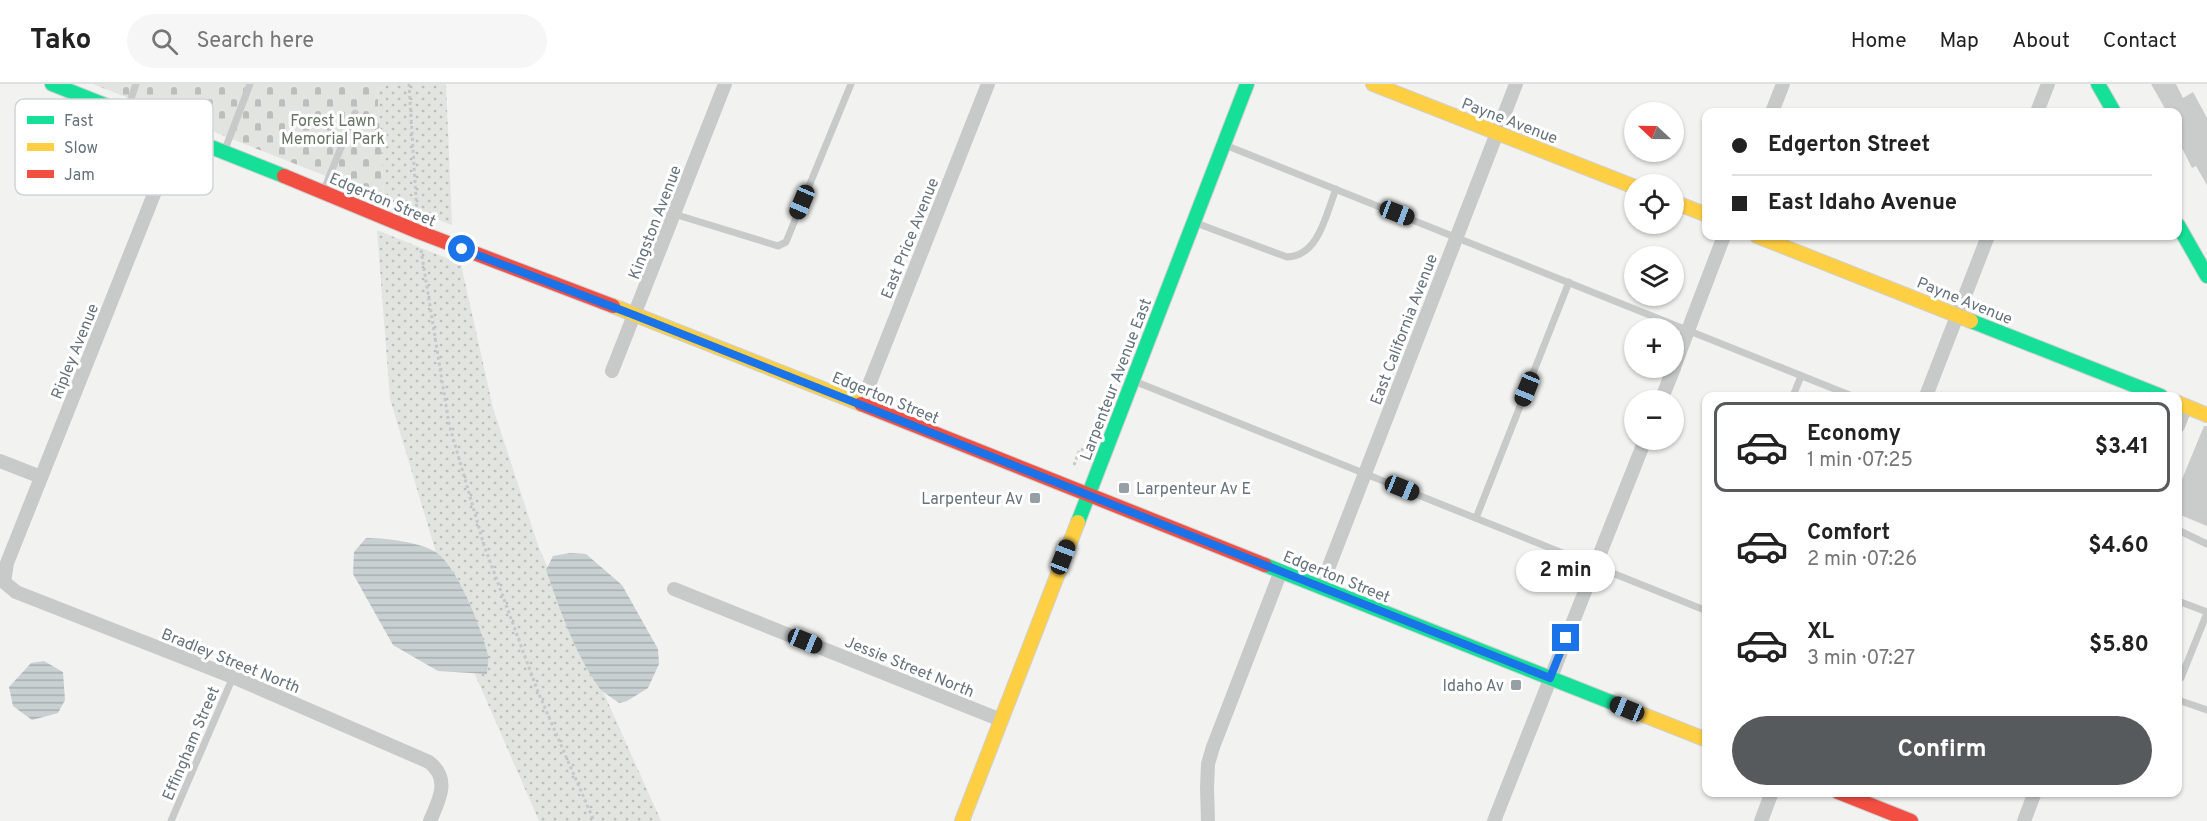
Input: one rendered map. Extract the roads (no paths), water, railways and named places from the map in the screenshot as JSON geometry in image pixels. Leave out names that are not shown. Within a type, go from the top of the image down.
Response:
[{"type":"street","name":"Edgerton Street","points":[[52,84],[90,99]]},
{"type":"street","name":"Kingston Avenue","points":[[612,371],[725,84]]},
{"type":"street","name":"East Price Avenue","points":[[861,405],[988,84]]},
{"type":"street","name":"Larpenteur Avenue East","points":[[962,821],[1247,84]]},
{"type":"street","name":"Payne Avenue","points":[[1373,84],[1624,183]]},
{"type":"street","name":"East California Avenue","points":[[1321,587],[1516,84]]},
{"type":"street","points":[[1774,108],[1783,84]]},
{"type":"street","points":[[2039,108],[2048,84]]},
{"type":"street","points":[[2098,84],[2112,108]]},
{"type":"street","name":"Edgerton Street","points":[[213,148],[419,232],[1702,738]]},
{"type":"street","name":"Ripley Avenue","points":[[4,582],[7,563],[40,477],[153,195]]},
{"type":"street","points":[[1684,206],[1702,214]]},
{"type":"street","points":[[2182,232],[2207,276]]},
{"type":"street","points":[[1684,341],[1722,240]]},
{"type":"street","name":"Payne Avenue","points":[[1767,240],[2151,392]]},
{"type":"street","points":[[1928,392],[1987,240]]},
{"type":"street","points":[[2182,404],[2207,415]]},
{"type":"street","points":[[1494,821],[1641,450]]},
{"type":"street","points":[[0,461],[40,477]]},
{"type":"street","points":[[1208,821],[1208,764],[1281,571]]},
{"type":"street","name":"Bradley Street North","points":[[4,582],[16,592],[233,677],[429,762],[441,776],[443,788],[430,821]]},
{"type":"street","name":"Jessie Street North","points":[[674,589],[1000,720]]},
{"type":"street","points":[[1761,821],[1770,797]]},
{"type":"street","points":[[1851,797],[1911,821]]},
{"type":"street","points":[[2024,821],[2033,797]]},
{"type":"lane","points":[[131,99],[136,84]]},
{"type":"lane","points":[[224,152],[250,84]]},
{"type":"lane","points":[[674,214],[778,246],[786,242],[851,84]]},
{"type":"lane","points":[[323,192],[355,113]]},
{"type":"lane","points":[[1224,145],[1457,236],[1842,392]]},
{"type":"lane","points":[[1194,222],[1287,256],[1297,256],[1309,248],[1317,237],[1336,189]]},
{"type":"lane","points":[[1476,518],[1569,282]]},
{"type":"lane","points":[[1795,392],[1801,376]]},
{"type":"lane","points":[[1132,380],[1702,609]]},
{"type":"lane","points":[[2182,532],[2207,544]]},
{"type":"lane","points":[[2182,603],[2207,612],[2182,673]]},
{"type":"lane","name":"Effingham Street","points":[[171,821],[233,677]]},
{"type":"lane","points":[[2182,701],[2207,710]]},
{"type":"place","name":"Larpenteur Av E","points":[[1124,488]]},
{"type":"place","name":"Larpenteur Av","points":[[1035,498]]},
{"type":"place","name":"Idaho Av","points":[[1516,685]]},
{"type":"park label","name":"Forest Lawn Memorial Park","points":[[333,129]]}]
